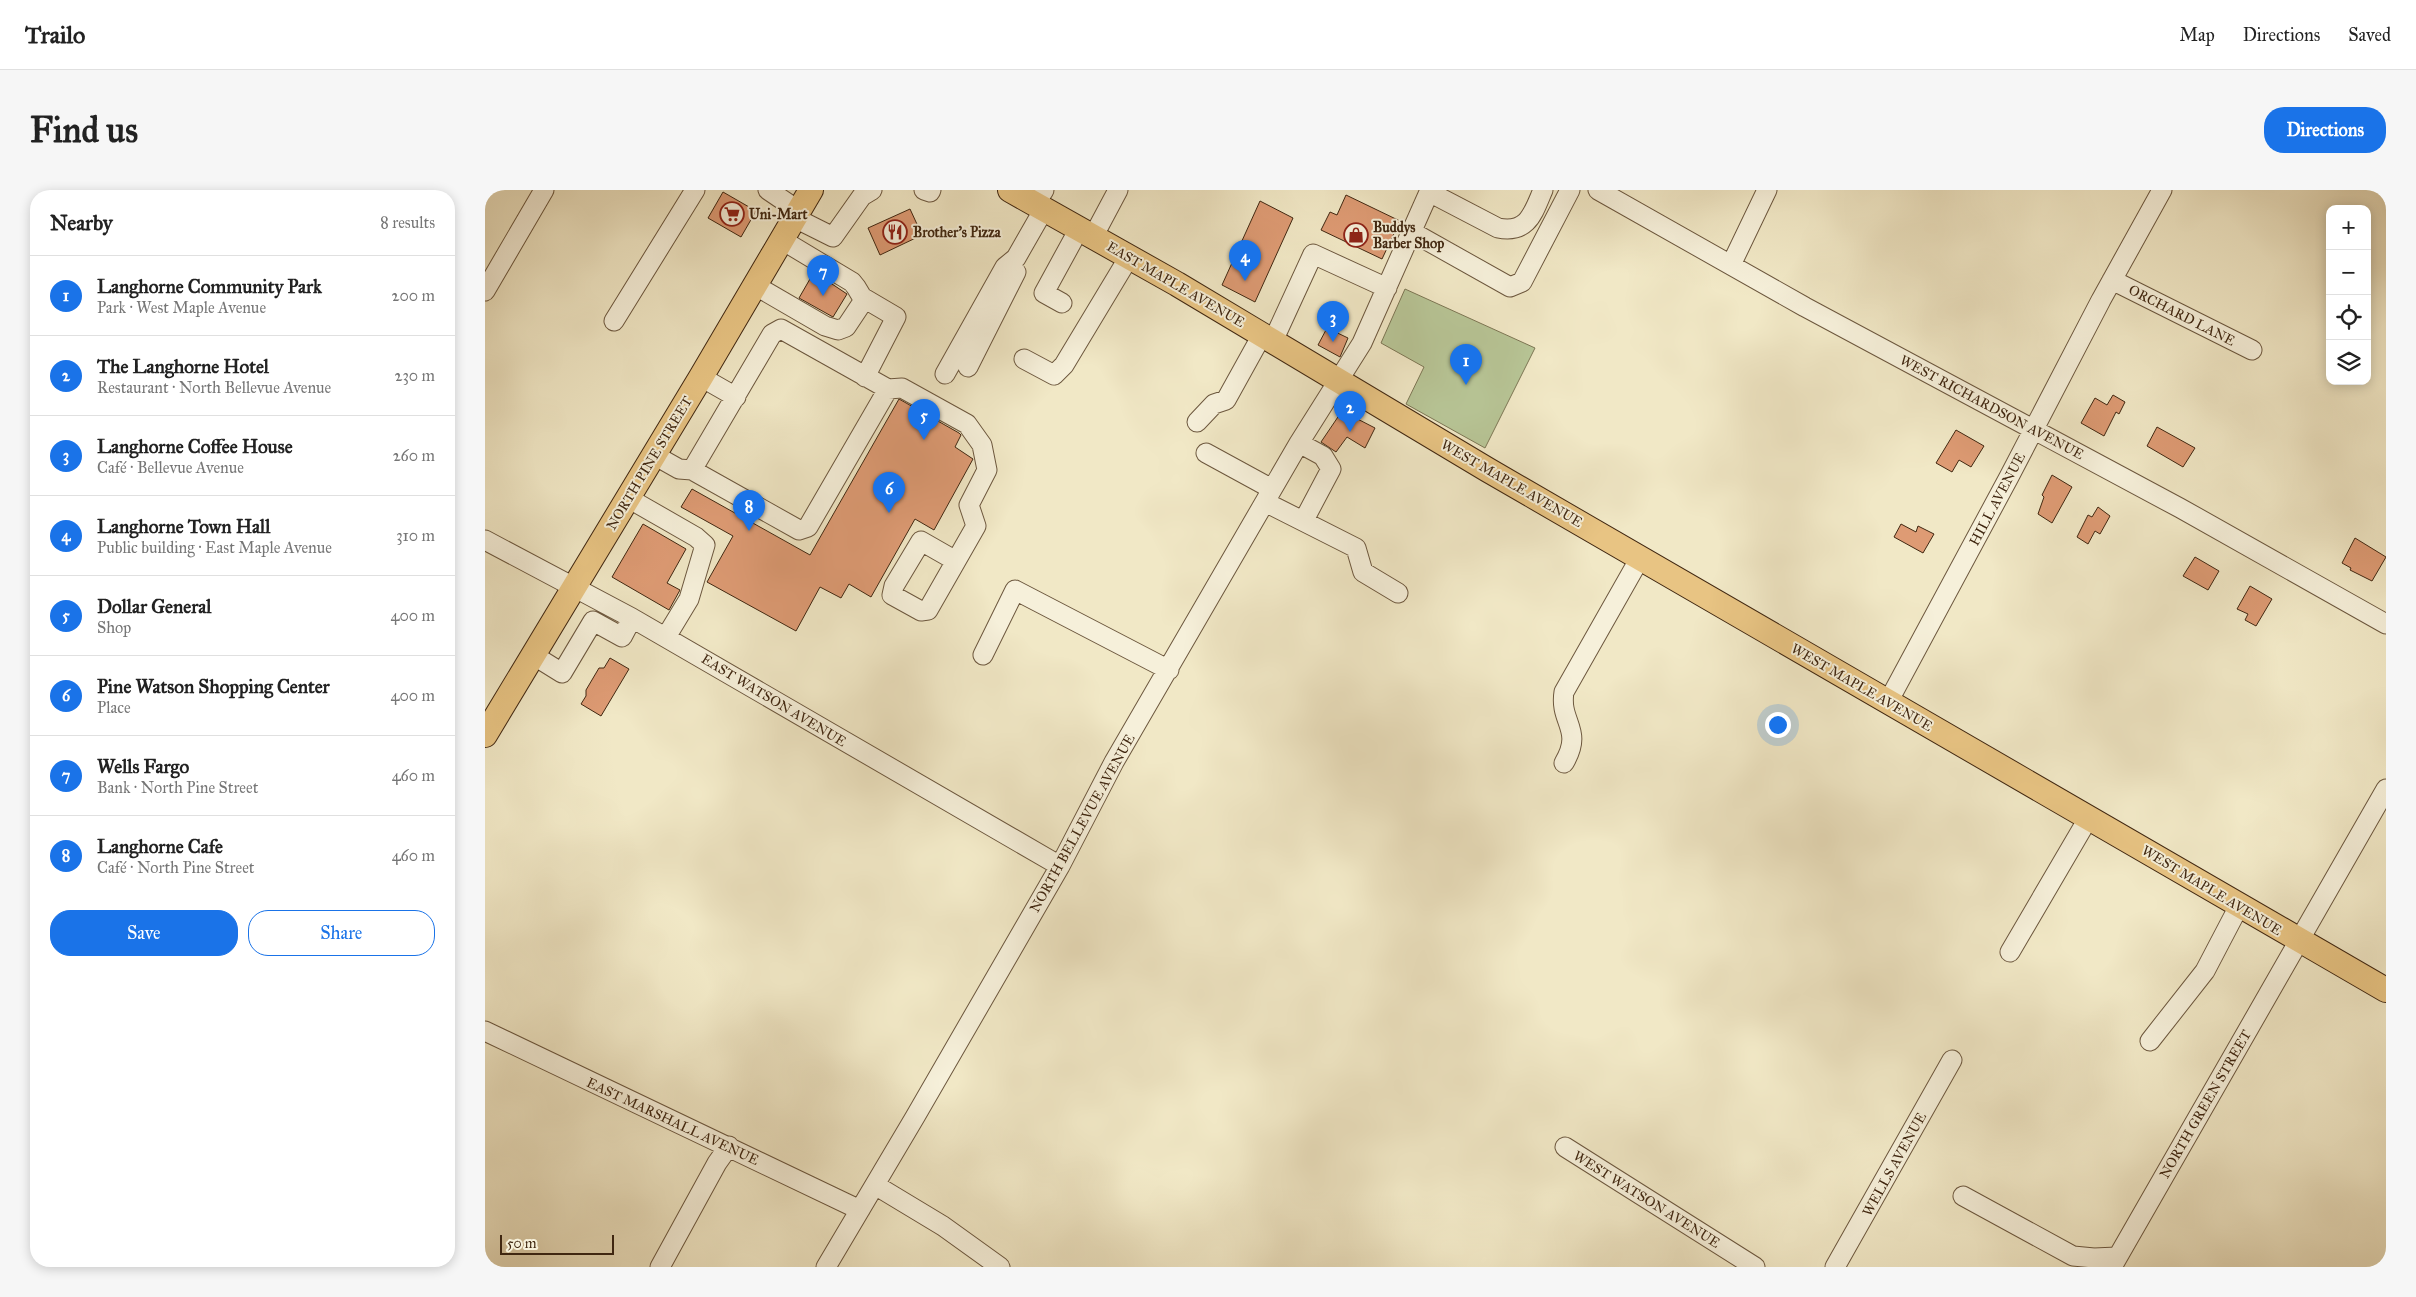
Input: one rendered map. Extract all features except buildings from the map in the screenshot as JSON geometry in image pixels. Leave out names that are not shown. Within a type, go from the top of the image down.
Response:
[{"type":"main road","name":"NORTH PINE STREET","points":[[485,735],[756,286],[811,190]]},
{"type":"main road","name":"EAST MAPLE AVENUE","points":[[1011,190],[1041,201],[1086,233],[1339,381]]},
{"type":"main road","name":"WEST MAPLE AVENUE","points":[[1339,381],[1640,558],[2386,990]]},
{"type":"street","points":[[485,291],[544,190]]},
{"type":"street","points":[[614,321],[695,190]]},
{"type":"street","points":[[768,190],[797,214],[833,237],[863,196],[872,190]]},
{"type":"street","points":[[924,190],[930,192],[931,190]]},
{"type":"street","points":[[1062,303],[1044,293],[1118,190]]},
{"type":"street","points":[[1430,191],[1498,228],[1509,230],[1523,225],[1529,220],[1543,190]]},
{"type":"street","points":[[1411,232],[1510,287],[1522,282],[1570,190]]},
{"type":"street","name":"WEST RICHARDSON AVENUE","points":[[1598,190],[1805,307],[2385,619]]},
{"type":"street","points":[[1731,265],[1767,190]]},
{"type":"street","name":"HILL AVENUE","points":[[1888,702],[2112,280],[2162,190]]},
{"type":"street","name":"NORTH BELLEVUE AVENUE","points":[[826,1267],[1060,866],[1115,762],[1299,443],[1362,343],[1430,191]]},
{"type":"street","points":[[945,374],[1005,267],[1016,258],[1041,201]]},
{"type":"street","points":[[782,240],[852,282],[862,297],[896,317],[865,377]]},
{"type":"street","points":[[1197,422],[1214,404],[1226,400],[1268,338],[1313,254],[1387,288]]},
{"type":"street","points":[[1024,359],[1054,376],[1064,365],[1129,257]]},
{"type":"street","points":[[968,367],[1017,270],[1016,258]]},
{"type":"street","name":"ORCHARD LANE","points":[[2112,280],[2252,350]]},
{"type":"street","points":[[756,286],[825,326],[838,330],[846,328],[862,303],[862,297]]},
{"type":"street","points":[[693,470],[772,334],[781,329],[888,389],[902,388],[967,424],[982,445],[987,470],[969,504],[976,526],[956,561]]},
{"type":"street","points":[[701,377],[736,397]]},
{"type":"street","points":[[654,455],[679,469],[693,470],[799,530],[808,527],[888,389]]},
{"type":"street","points":[[1299,443],[1323,456],[1331,469],[1304,520]]},
{"type":"street","points":[[1206,453],[1304,520],[1356,548],[1363,572],[1398,593]]},
{"type":"street","points":[[628,498],[696,537],[705,545],[689,599],[666,637]]},
{"type":"street","name":"EAST WATSON AVENUE","points":[[485,540],[666,637],[996,831],[1060,866]]},
{"type":"street","points":[[1564,763],[1572,750],[1573,738],[1563,701],[1564,692],[1640,558]]},
{"type":"street","points":[[983,655],[1015,590],[1169,670]]},
{"type":"street","points":[[533,655],[563,673],[593,621],[622,638],[632,618]]},
{"type":"street","name":"NORTH GREEN STREET","points":[[2114,1262],[2386,789]]},
{"type":"street","points":[[2010,952],[2089,817]]},
{"type":"street","points":[[2150,1041],[2205,970],[2239,906]]},
{"type":"street","name":"EAST MARSHALL AVENUE","points":[[485,1031],[860,1210]]},
{"type":"street","name":"WELLS AVENUE","points":[[1835,1267],[1952,1060]]},
{"type":"street","points":[[660,1267],[717,1163],[729,1146]]},
{"type":"street","name":"WEST WATSON AVENUE","points":[[1565,1147],[1755,1267]]},
{"type":"street","points":[[875,1185],[943,1226],[1001,1267]]},
{"type":"street","points":[[1963,1196],[2073,1256],[2114,1262]]},
{"type":"green space","points":[[1405,289],[1535,348],[1485,448],[1406,404],[1424,367],[1381,343]]},
{"type":"place","name":"Uni-Mart","points":[[732,214]]},
{"type":"place","name":"Brother’s Pizza","points":[[895,232]]},
{"type":"place","name":"Buddys Barber Shop","points":[[1356,235]]},
{"type":"place","name":"Langhorne Town Hall","points":[[1245,281]]},
{"type":"place","name":"Wells Fargo","points":[[823,296]]},
{"type":"place","name":"Langhorne Coffee House","points":[[1333,342]]},
{"type":"place","name":"Langhorne Community Park","points":[[1466,385]]},
{"type":"place","name":"The Langhorne Hotel","points":[[1350,432]]},
{"type":"place","name":"Dollar General","points":[[924,440]]},
{"type":"place","name":"Pine Watson Shopping Center","points":[[889,513]]},
{"type":"place","name":"Langhorne Cafe","points":[[749,531]]}]
